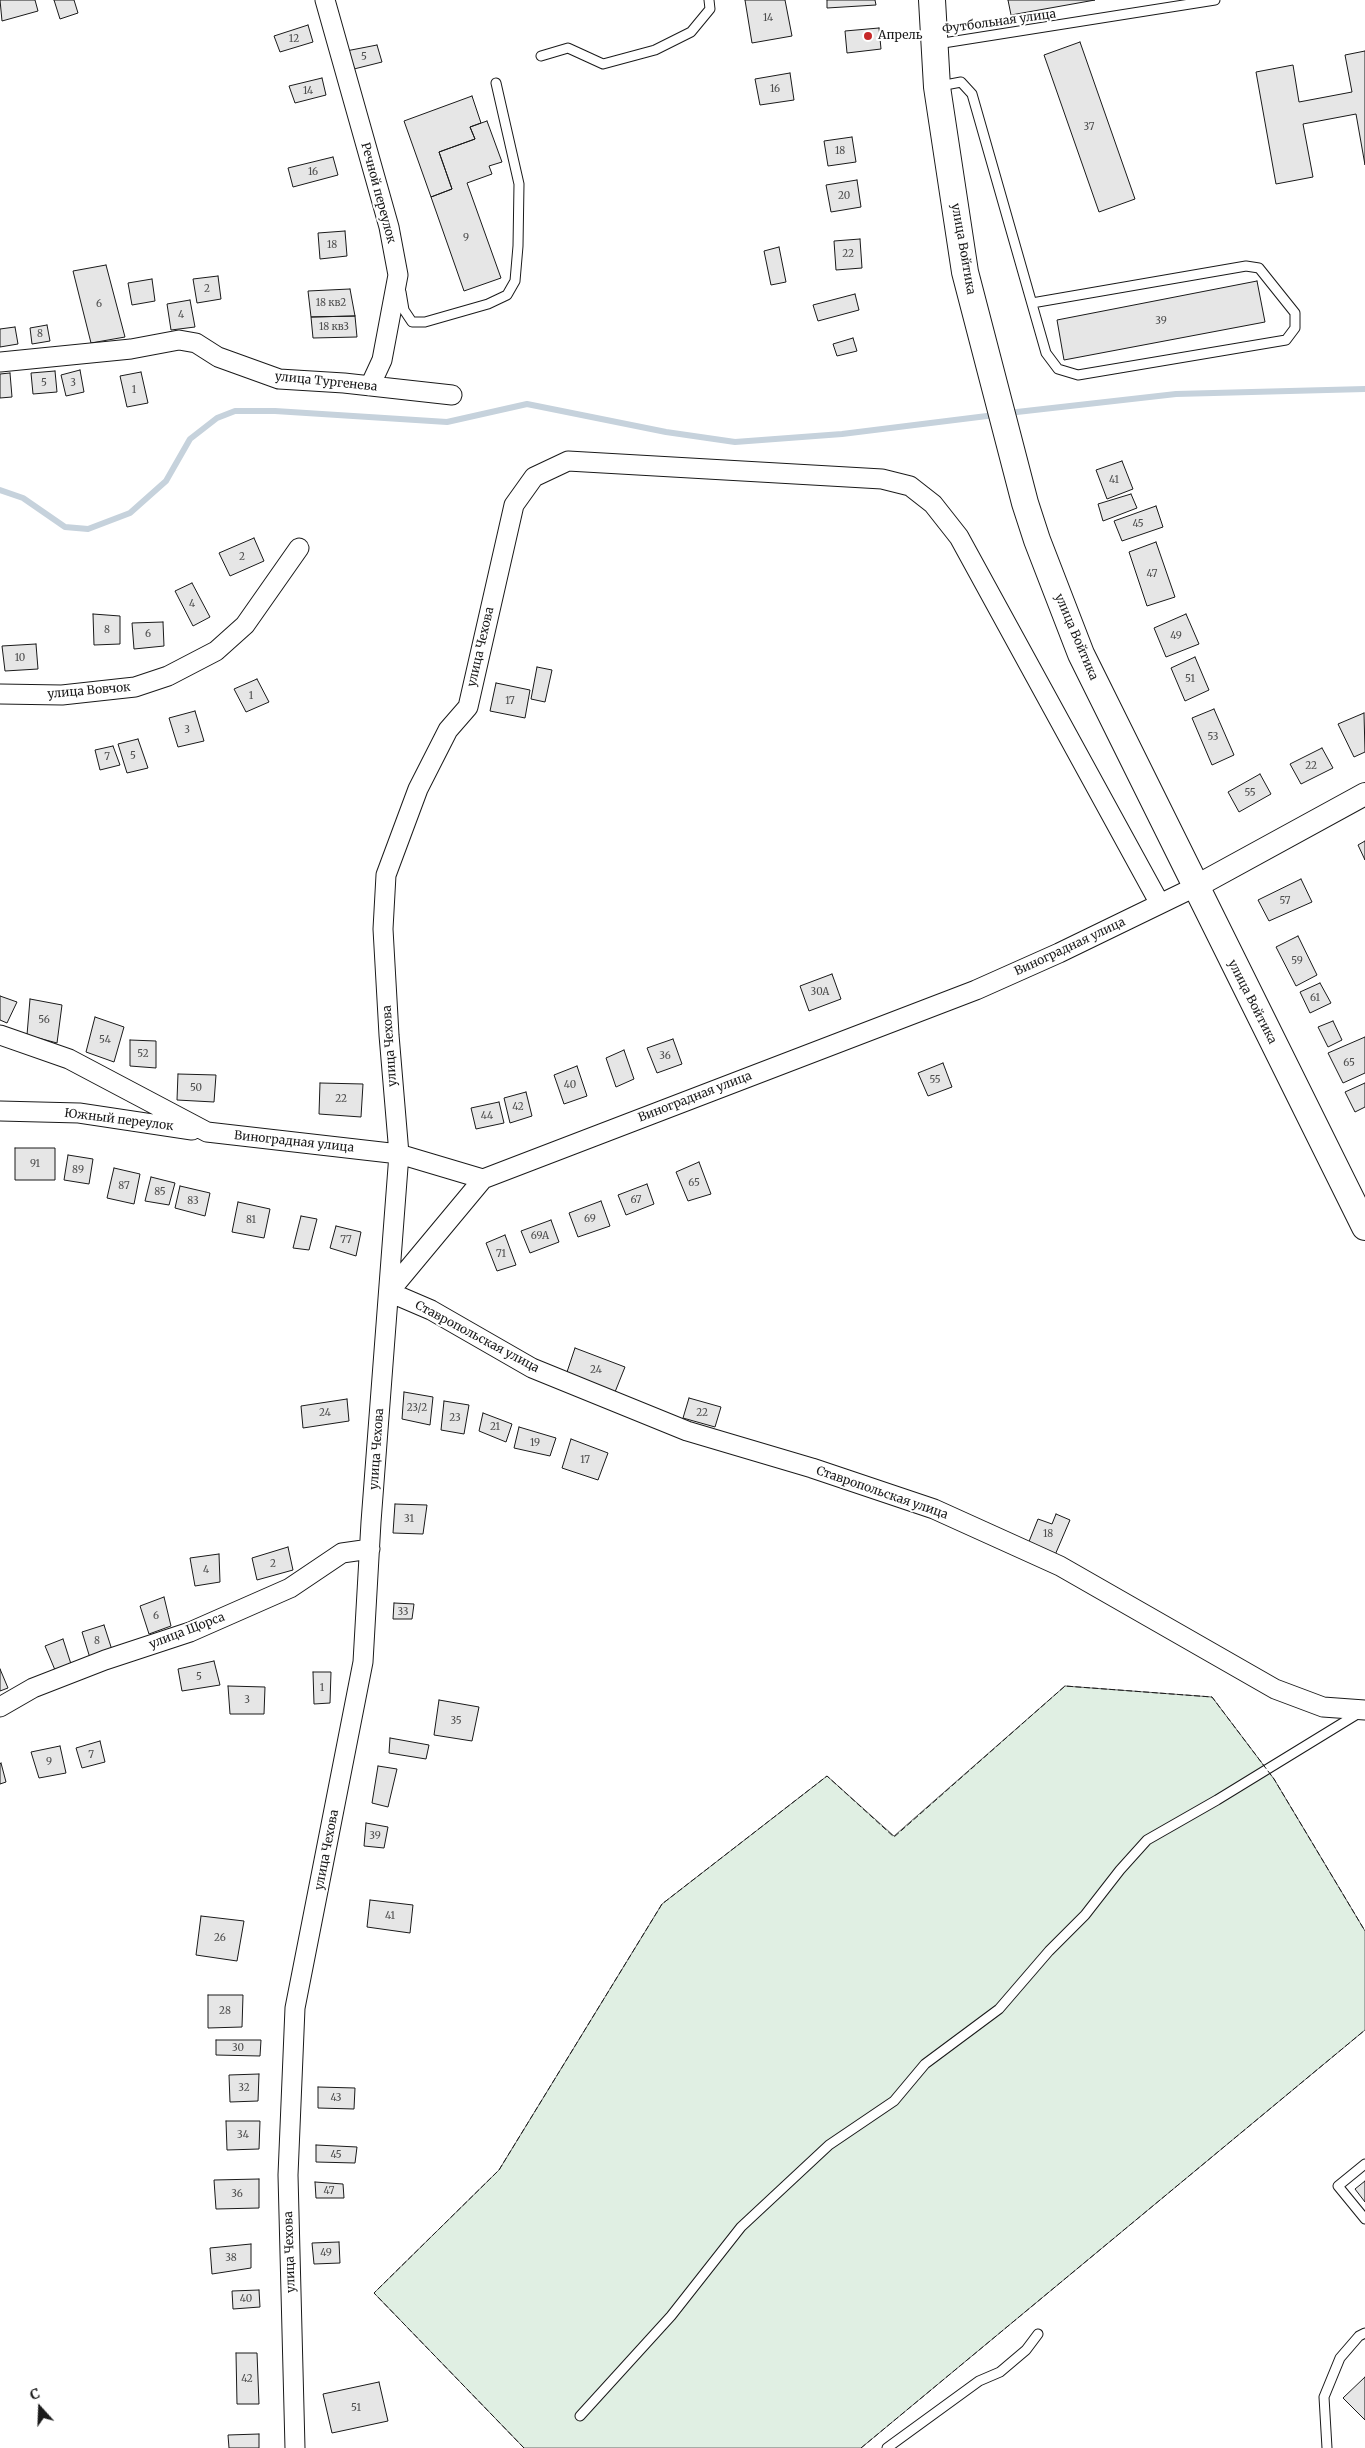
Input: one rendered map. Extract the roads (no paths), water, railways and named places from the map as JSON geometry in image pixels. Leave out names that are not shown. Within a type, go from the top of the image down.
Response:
[{"type":"main road","name":"улица Войтика","points":[[932,0],[937,86],[965,272],[1025,503],[1081,654],[1195,888],[1365,1227]]},
{"type":"street","name":"Речной переулок","points":[[326,0],[389,227],[398,275],[382,360],[370,386]]},
{"type":"street","name":"улица Тургенева","points":[[0,362],[131,349],[178,340],[196,343],[218,357],[278,379],[370,386],[452,396]]},
{"type":"street","name":"улица Чехова","points":[[295,2448],[288,2175],[295,2008],[363,1662],[399,1154],[389,1035],[383,929],[386,875],[418,789],[448,730],[468,707],[514,505],[534,477],[568,461],[882,480],[910,486],[933,504],[959,537],[1160,904]]},
{"type":"street","name":"улица Вовчок","points":[[0,694],[62,695],[135,687],[168,676],[216,651],[245,624],[299,548]]},
{"type":"street","name":"Виноградная улица","points":[[0,1035],[69,1059],[207,1132],[399,1154],[483,1179],[976,990],[1195,888],[1365,794]]},
{"type":"street","name":"Южный переулок","points":[[0,1111],[79,1113],[207,1132]]},
{"type":"street","points":[[389,1292],[483,1179]]},
{"type":"street","name":"Ставропольская улица","points":[[389,1292],[431,1310],[532,1368],[677,1427],[812,1468],[934,1509],[1060,1566],[1275,1689],[1323,1707],[1364,1710]]},
{"type":"street","name":"улица Щорса","points":[[0,1706],[33,1688],[105,1660],[190,1632],[290,1588],[342,1553],[370,1549]]},
{"type":"lane","points":[[541,56],[568,48],[603,64],[655,50],[691,32],[710,10],[709,0]]},
{"type":"lane","name":"Футбольная улица","points":[[935,44],[1215,0]]},
{"type":"lane","points":[[937,86],[961,82],[972,94],[1032,304],[1046,353],[1058,369],[1078,375],[1286,340],[1295,328],[1295,313],[1259,268],[1246,266],[1032,304]]},
{"type":"lane","points":[[398,275],[404,310],[412,322],[425,322],[488,304],[507,295],[515,281],[518,246],[519,184],[496,83]]},
{"type":"lane","points":[[580,2416],[671,2316],[741,2227],[829,2145],[894,2101],[926,2064],[999,2009],[1049,1951],[1085,1915],[1120,1870],[1147,1840],[1217,1800],[1364,1710]]},
{"type":"lane","points":[[1365,2164],[1338,2186],[1365,2219]]},
{"type":"lane","points":[[888,2448],[979,2381],[1000,2372],[1026,2350],[1038,2334]]},
{"type":"lane","points":[[1327,2448],[1324,2397],[1340,2358],[1359,2336],[1365,2334]]},
{"type":"waterway","points":[[1008,413],[1176,394],[1365,389]]},
{"type":"waterway","points":[[0,490],[23,498],[65,527],[88,529],[130,513],[166,481],[190,439],[217,418],[235,411],[275,411],[447,422],[527,404],[666,432],[735,442],[842,434],[995,415]]},
{"type":"place","name":"Апрель","points":[[868,36]]}]
